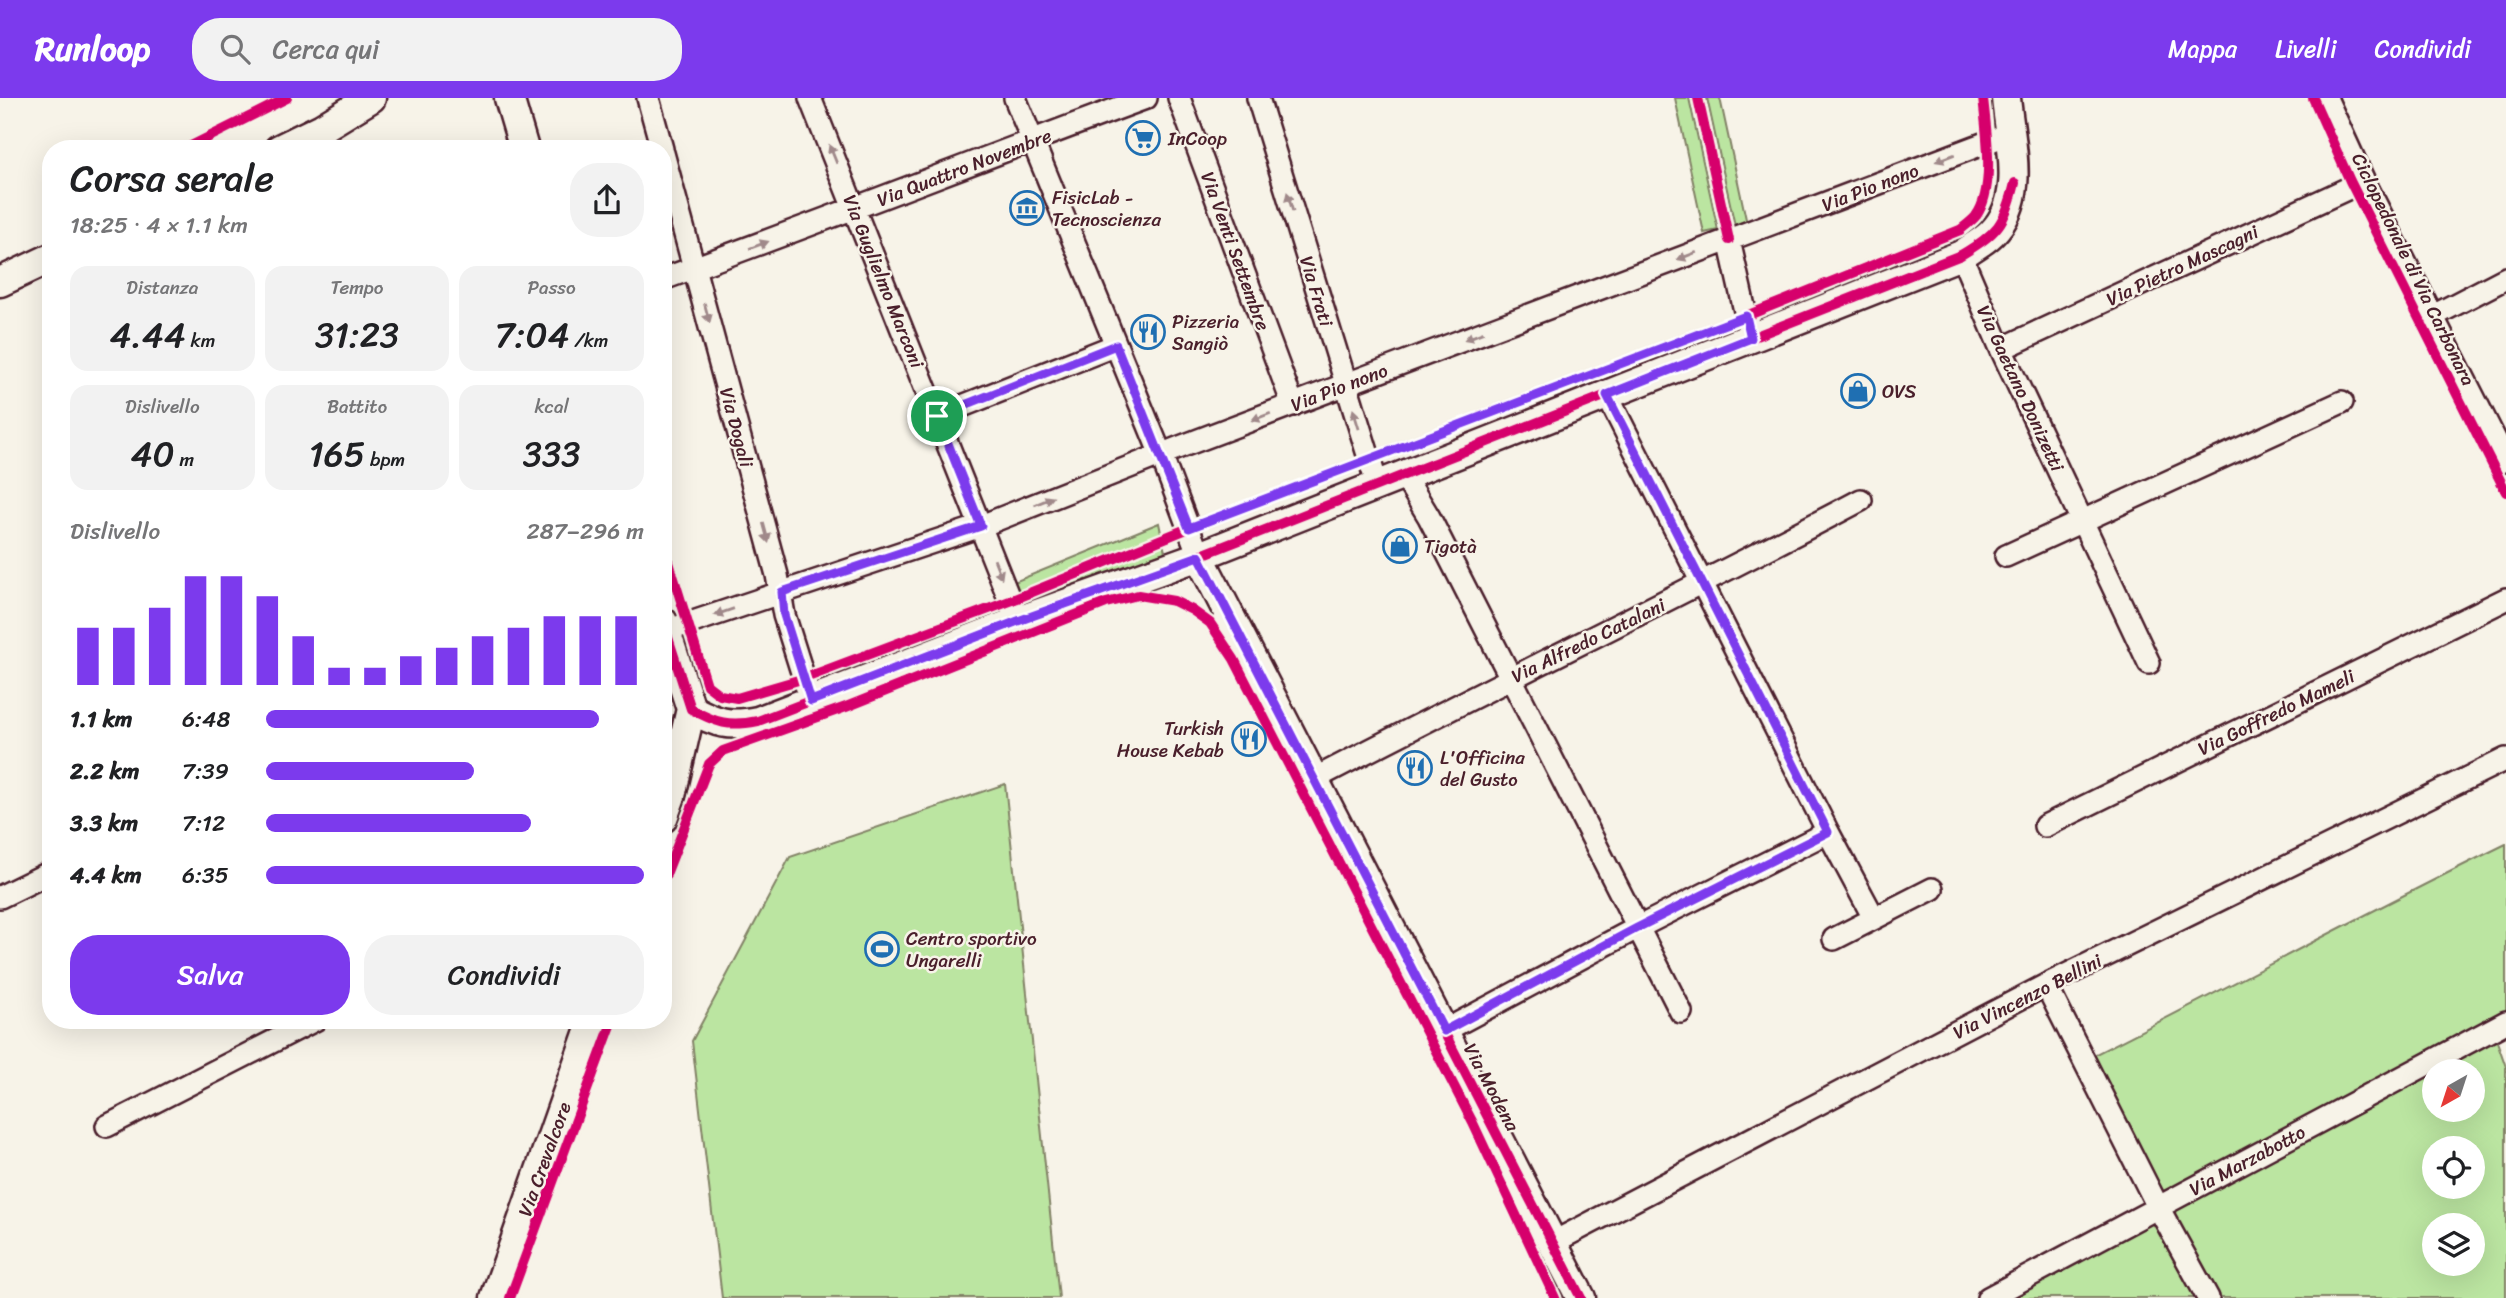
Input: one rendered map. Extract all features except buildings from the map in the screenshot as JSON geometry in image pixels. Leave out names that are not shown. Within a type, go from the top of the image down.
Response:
[{"type":"main road","points":[[509,98],[521,140]]},
{"type":"main road","points":[[699,714],[736,726],[758,722],[1018,621],[1199,556],[1961,255],[1993,233],[2008,212],[2015,183],[2006,98]]},
{"type":"main road","points":[[297,140],[372,99]]},
{"type":"main road","points":[[0,282],[42,262]]},
{"type":"main road","name":"Via Modena","points":[[1199,556],[1581,1298]]},
{"type":"main road","points":[[672,644],[699,714],[672,793]]},
{"type":"main road","name":"Via Crevalcore","points":[[495,1298],[590,1029]]},
{"type":"street","name":"Via Dogali","points":[[648,98],[660,140]]},
{"type":"street","name":"Via Guglielmo Marconi","points":[[810,98],[1018,621]]},
{"type":"street","points":[[1015,98],[1161,455],[1199,556]]},
{"type":"street","name":"Via Quattro Novembre","points":[[672,276],[1146,98]]},
{"type":"street","name":"Via Venti Settembre","points":[[1179,98],[1293,405]]},
{"type":"street","name":"Via Frati","points":[[1258,98],[1377,484]]},
{"type":"street","points":[[2326,98],[2431,317],[2506,461]]},
{"type":"street","name":"Via Pio nono","points":[[672,624],[782,592],[981,526],[1161,455],[2009,134]]},
{"type":"street","name":"Via Pietro Mascagni","points":[[2001,349],[2364,181]]},
{"type":"street","name":"Via Dogali","points":[[672,185],[782,592],[784,615],[811,701]]},
{"type":"street","points":[[1729,240],[1751,338]]},
{"type":"street","name":"Via Gaetano Donizetti","points":[[1961,255],[2001,349],[2149,663]]},
{"type":"street","points":[[2431,317],[2506,278]]},
{"type":"street","points":[[937,416],[1116,345]]},
{"type":"street","points":[[1607,395],[1874,918]]},
{"type":"street","points":[[2006,556],[2342,402]]},
{"type":"street","points":[[1403,474],[1429,517],[1681,1012]]},
{"type":"street","name":"Via Alfredo Catalani","points":[[1314,779],[1511,677],[1704,583],[1861,500]]},
{"type":"street","name":"Via Goffredo Mameli","points":[[2045,826],[2506,599]]},
{"type":"street","name":"Via Vincenzo Bellini","points":[[1552,1243],[2046,985],[2506,759]]},
{"type":"street","points":[[1444,1031],[1637,928],[1828,832]]},
{"type":"street","points":[[0,897],[42,876]]},
{"type":"street","points":[[1834,939],[1932,889]]},
{"type":"street","points":[[2046,985],[2158,1207],[2208,1298]]},
{"type":"street","points":[[107,1126],[298,1029]]},
{"type":"street","name":"Via Marzabotto","points":[[1987,1298],[2158,1207],[2503,1031]]},
{"type":"green space","points":[[1675,98],[1689,98],[1718,230],[1704,233]]},
{"type":"green space","points":[[1707,98],[1720,98],[1747,224],[1735,226]]},
{"type":"green space","points":[[1159,523],[1165,552],[1024,606],[1014,582]]},
{"type":"green space","name":"Centro sportivo Ungarelli","points":[[1005,784],[1059,1298],[722,1298],[692,1041],[790,857]]},
{"type":"green space","points":[[2506,844],[2506,1023],[2493,1030],[2506,1067],[2506,1298],[1978,1298],[2162,1200],[2086,1059]]},
{"type":"cycle path","points":[[203,140],[287,98]]},
{"type":"cycle path","points":[[1698,98],[1729,240]]},
{"type":"cycle path","points":[[672,572],[707,685],[720,695],[737,698],[805,678],[1010,601],[1189,528],[1746,316],[1960,230],[1976,216],[1986,190],[1988,158],[1983,98]]},
{"type":"cycle path","name":"Ciclopedonale di Via Carbonara","points":[[2313,98],[2350,181],[2506,492]]},
{"type":"cycle path","points":[[672,650],[691,709],[723,722],[739,724],[758,721],[1018,621],[1199,556],[1961,255],[1998,226],[2007,209],[2015,183]]},
{"type":"cycle path","points":[[1199,556],[1581,1298]]},
{"type":"cycle path","points":[[672,859],[709,764],[723,751],[846,707],[1106,603],[1138,595],[1174,601],[1210,623],[1234,659],[1473,1123],[1555,1298]]},
{"type":"cycle path","points":[[510,1298],[610,1029]]},
{"type":"place","name":"InCoop","points":[[1143,138]]},
{"type":"place","name":"FisicLab - Tecnoscienza","points":[[1027,208]]},
{"type":"place","name":"Pizzeria Sangiò","points":[[1148,332]]},
{"type":"place","name":"OVS","points":[[1858,391]]},
{"type":"place","name":"Tigotà","points":[[1400,546]]},
{"type":"place","name":"Turkish House Kebab","points":[[1249,739]]},
{"type":"place","name":"L'Officina del Gusto","points":[[1415,768]]},
{"type":"place","name":"Centro sportivo Ungarelli","points":[[882,949]]},
{"type":"route","points":[[1746,316],[1751,338],[1607,395],[1828,832],[1637,928],[1444,1031],[1199,556],[1018,621],[811,701],[784,615],[782,592],[981,526],[937,416],[1116,345],[1189,528],[1746,316]]}]
